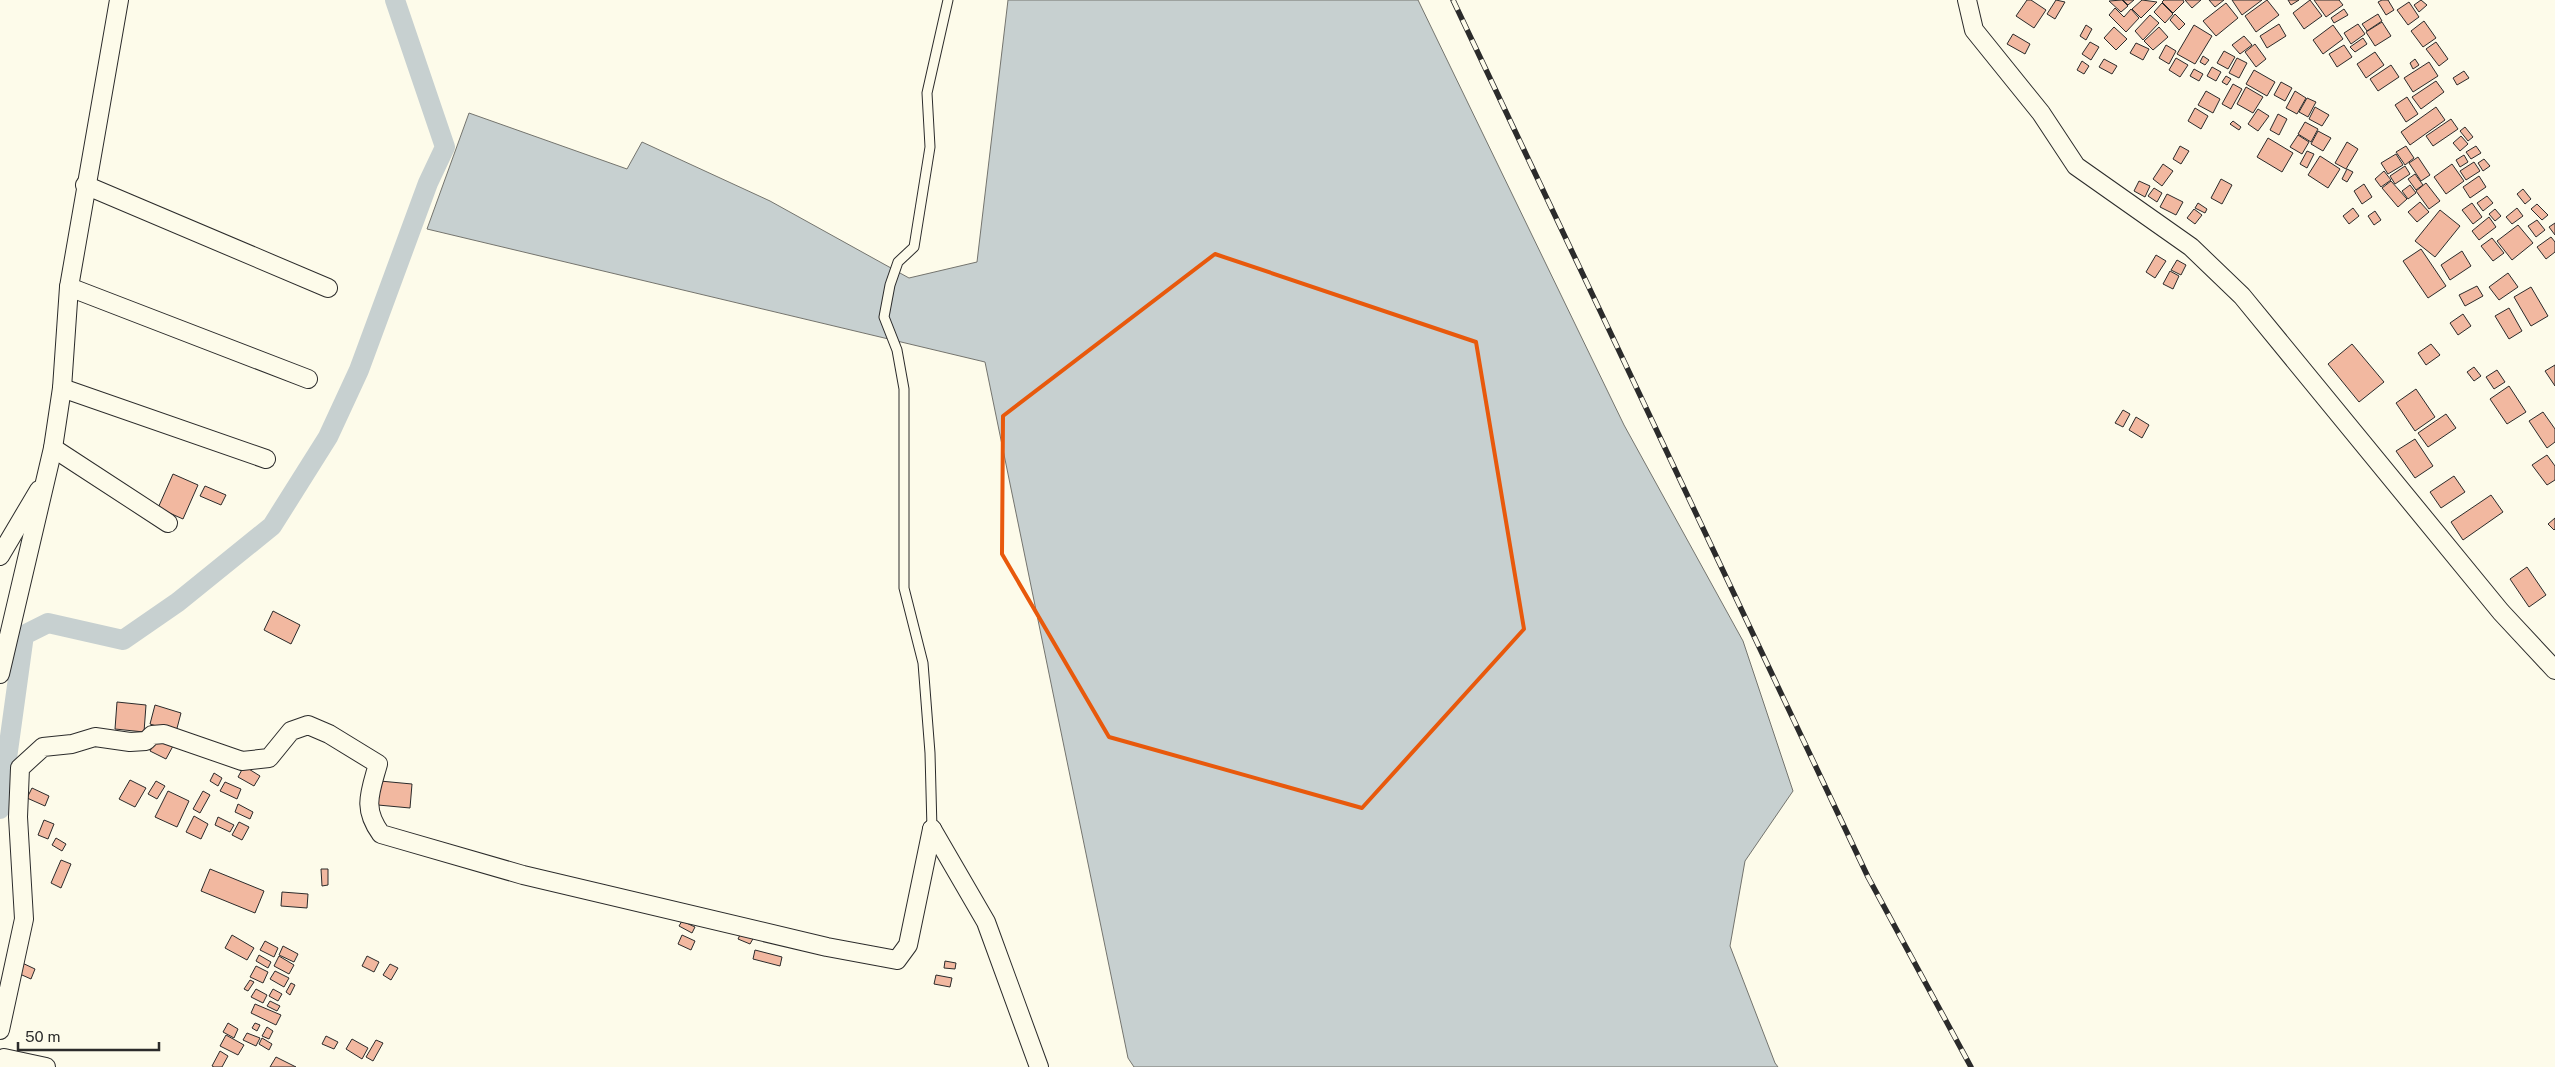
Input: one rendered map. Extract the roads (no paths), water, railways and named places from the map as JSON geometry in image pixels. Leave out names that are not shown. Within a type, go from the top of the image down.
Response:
[{"type":"street","points":[[0,674],[53,448],[62,388],[69,288],[85,185],[120,0]]},
{"type":"street","points":[[1966,0],[1974,30],[2041,113],[2076,166],[2191,247],[2242,296],[2501,612],[2555,670]]},
{"type":"street","points":[[85,185],[328,288]]},
{"type":"street","points":[[69,288],[308,379]]},
{"type":"street","points":[[62,388],[266,459]]},
{"type":"street","points":[[53,448],[168,523]]},
{"type":"street","points":[[0,556],[48,475]]},
{"type":"street","points":[[0,1030],[24,919],[18,817],[20,768],[44,746],[72,744],[95,737],[130,742],[146,740],[152,734],[164,734],[242,760],[269,758],[291,731],[308,726],[329,734],[378,764],[369,795],[370,819],[381,834],[523,874],[827,946],[896,960],[908,945],[932,829]]},
{"type":"street","points":[[932,829],[986,922],[1039,1067]]},
{"type":"street","points":[[0,1061],[4,1058],[46,1067]]},
{"type":"lane","points":[[932,829],[930,753],[923,663],[904,588],[904,389],[897,350],[884,318],[890,285],[898,262],[914,246],[930,147],[927,93],[948,0]]},
{"type":"waterway","points":[[0,809],[24,635],[48,623],[123,640],[178,602],[272,526],[328,437],[359,370],[428,183],[445,147],[395,0]]},
{"type":"railway","points":[[1453,0],[1868,877],[1971,1067]]}]
